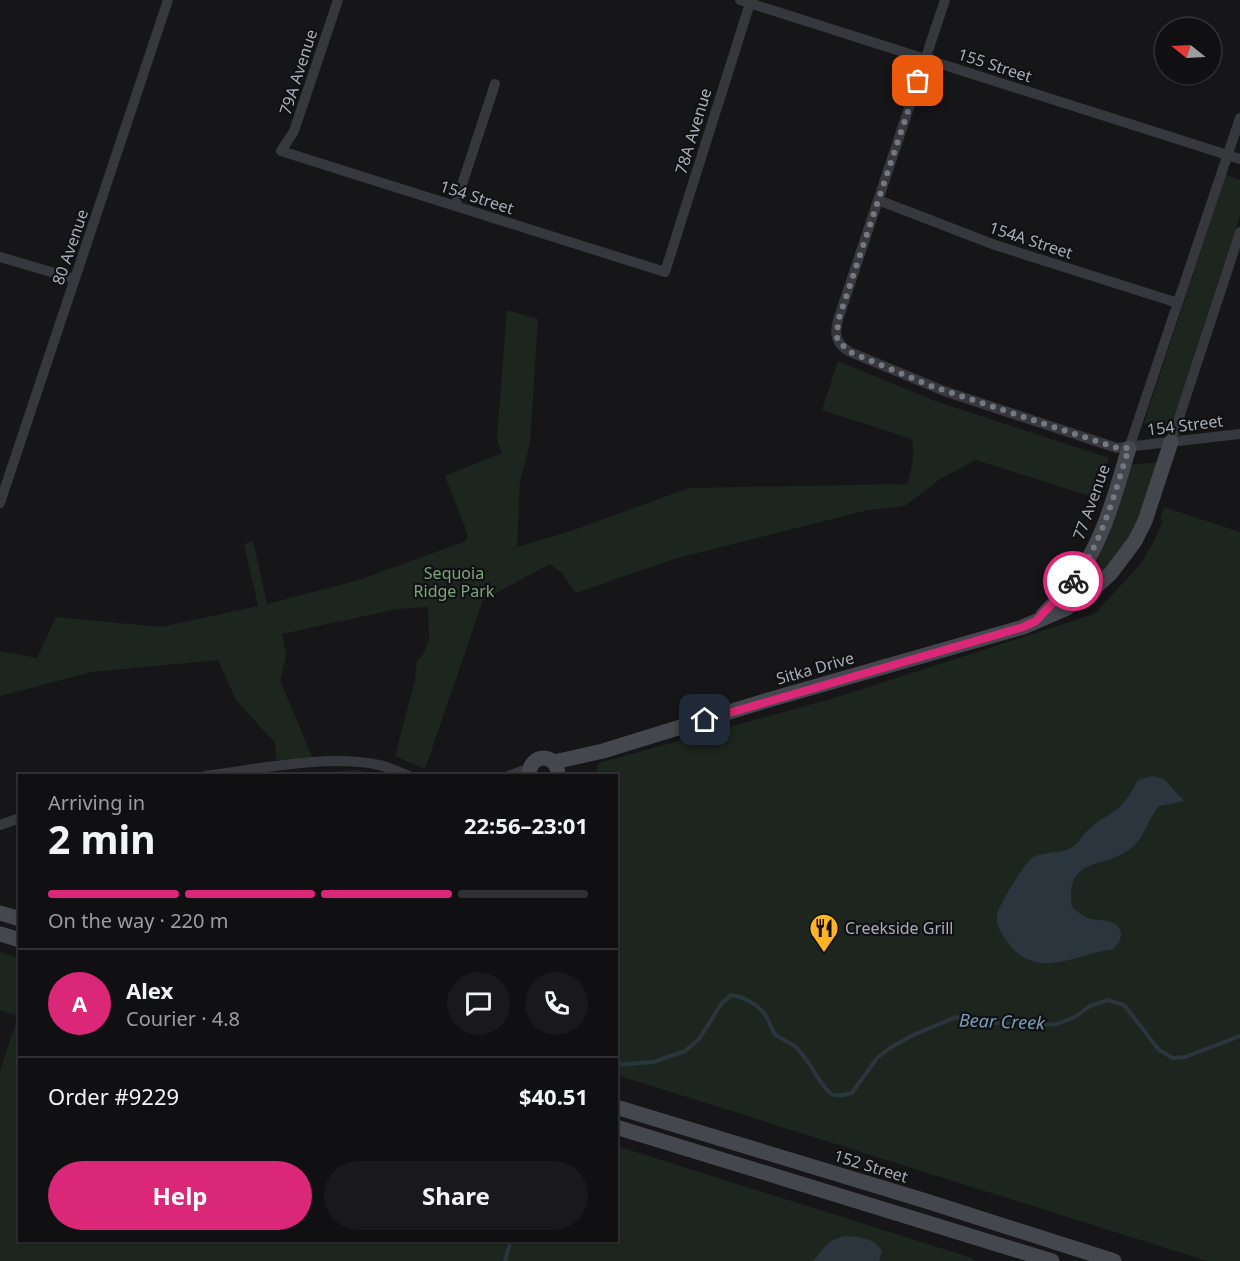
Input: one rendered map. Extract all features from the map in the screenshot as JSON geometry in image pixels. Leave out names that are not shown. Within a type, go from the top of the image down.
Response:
[{"type":"main road","points":[[1036,621],[1067,608],[1084,596],[1123,559],[1145,521],[1171,442]]},
{"type":"main road","name":"77 Avenue","points":[[1036,621],[1075,580],[1095,547],[1104,527],[1129,448]]},
{"type":"main road","name":"Sitka Drive","points":[[530,772],[532,764],[540,758],[550,759],[557,771],[603,751],[765,701],[1023,627],[1036,621]]},
{"type":"main road","points":[[0,913],[18,918]]},
{"type":"main road","points":[[0,934],[18,939]]},
{"type":"main road","name":"152 Street","points":[[618,1108],[1114,1261]]},
{"type":"main road","points":[[618,1128],[1052,1261]]},
{"type":"street","name":"80 Avenue","points":[[0,502],[168,0]]},
{"type":"street","name":"79A Avenue","points":[[281,151],[294,131],[338,0]]},
{"type":"street","points":[[878,200],[945,0]]},
{"type":"street","name":"155 Street","points":[[747,1],[1240,159]]},
{"type":"street","name":"78A Avenue","points":[[664,272],[747,1]]},
{"type":"street","points":[[455,206],[495,84]]},
{"type":"street","name":"77 Avenue","points":[[1129,448],[1240,118]]},
{"type":"street","name":"154 Street","points":[[281,151],[664,272]]},
{"type":"street","name":"154 Street","points":[[878,200],[838,321],[836,335],[839,344],[850,352],[931,386],[1117,448],[1240,434]]},
{"type":"street","name":"154A Street","points":[[878,200],[995,245],[1178,303]]},
{"type":"street","points":[[1171,442],[1240,232]]},
{"type":"street","points":[[0,257],[75,279]]},
{"type":"street","points":[[219,774],[275,766],[335,762],[380,765],[404,774]]},
{"type":"street","points":[[0,825],[18,819]]},
{"type":"green space","points":[[1226,175],[1240,180],[1240,215],[1169,431],[1144,423]]},
{"type":"green space","name":"Sequoia Ridge Park","points":[[507,310],[538,319],[530,443],[520,481],[517,547],[571,531],[689,488],[907,484],[912,462],[912,439],[822,410],[838,361],[935,401],[1109,458],[1096,498],[976,460],[940,479],[905,506],[868,510],[674,559],[576,593],[562,573],[550,564],[483,600],[425,769],[395,756],[415,680],[417,661],[424,653],[429,639],[428,607],[397,609],[282,634],[286,656],[280,680],[312,757],[276,760],[275,743],[236,700],[218,660],[92,672],[0,696],[0,651],[37,658],[56,617],[161,627],[258,606],[244,544],[253,541],[267,604],[359,580],[466,541],[468,535],[445,476],[502,453],[497,439]]},
{"type":"green space","points":[[1160,462],[1140,520],[1107,570],[1062,602],[1129,465]]},
{"type":"green space","points":[[1164,507],[1240,532],[1240,1261],[1207,1261],[618,1075],[618,774],[596,774],[599,763],[838,697],[1094,614],[1139,566],[1155,539],[1163,520],[1160,519]]},
{"type":"green space","points":[[358,770],[377,774],[295,774]]},
{"type":"green space","points":[[0,952],[18,959],[18,1016],[0,1010]]},
{"type":"green space","points":[[18,1016],[18,1242],[618,1242],[618,1146],[972,1258],[974,1261],[0,1261],[0,1071]]},
{"type":"shaded area","points":[[1152,776],[1164,779],[1184,801],[1159,806],[1135,845],[1119,855],[1080,872],[1074,879],[1071,891],[1072,907],[1080,913],[1088,918],[1117,925],[1121,934],[1115,947],[1111,950],[1053,963],[1033,961],[1018,954],[1001,932],[997,916],[1006,895],[1023,868],[1032,858],[1071,848],[1090,828],[1120,807],[1138,780]]},
{"type":"shaded area","points":[[844,1236],[865,1239],[874,1243],[882,1251],[879,1261],[813,1261],[830,1241]]},
{"type":"waterway","name":"Bear Creek","points":[[618,1065],[653,1062],[685,1051],[699,1039],[722,1003],[731,995],[746,999],[759,1008],[766,1016],[774,1033],[797,1048],[827,1090],[838,1096],[852,1093],[877,1058],[890,1048],[913,1035],[956,1017],[980,1022],[1057,1024],[1075,1017],[1090,1006],[1108,1000],[1124,1005],[1159,1050],[1173,1058],[1185,1057],[1240,1036]]},
{"type":"waterway","name":"Bear Creek","points":[[505,1261],[510,1242]]},
{"type":"way so far","points":[[918,81],[838,321],[837,340],[850,352],[944,391],[1117,448],[1129,448],[1104,527],[1086,564],[1073,581]]},
{"type":"place","name":"Creekside Grill","points":[[824,954]]},
{"type":"route","points":[[705,720],[1023,627],[1036,621],[1073,581]]}]
